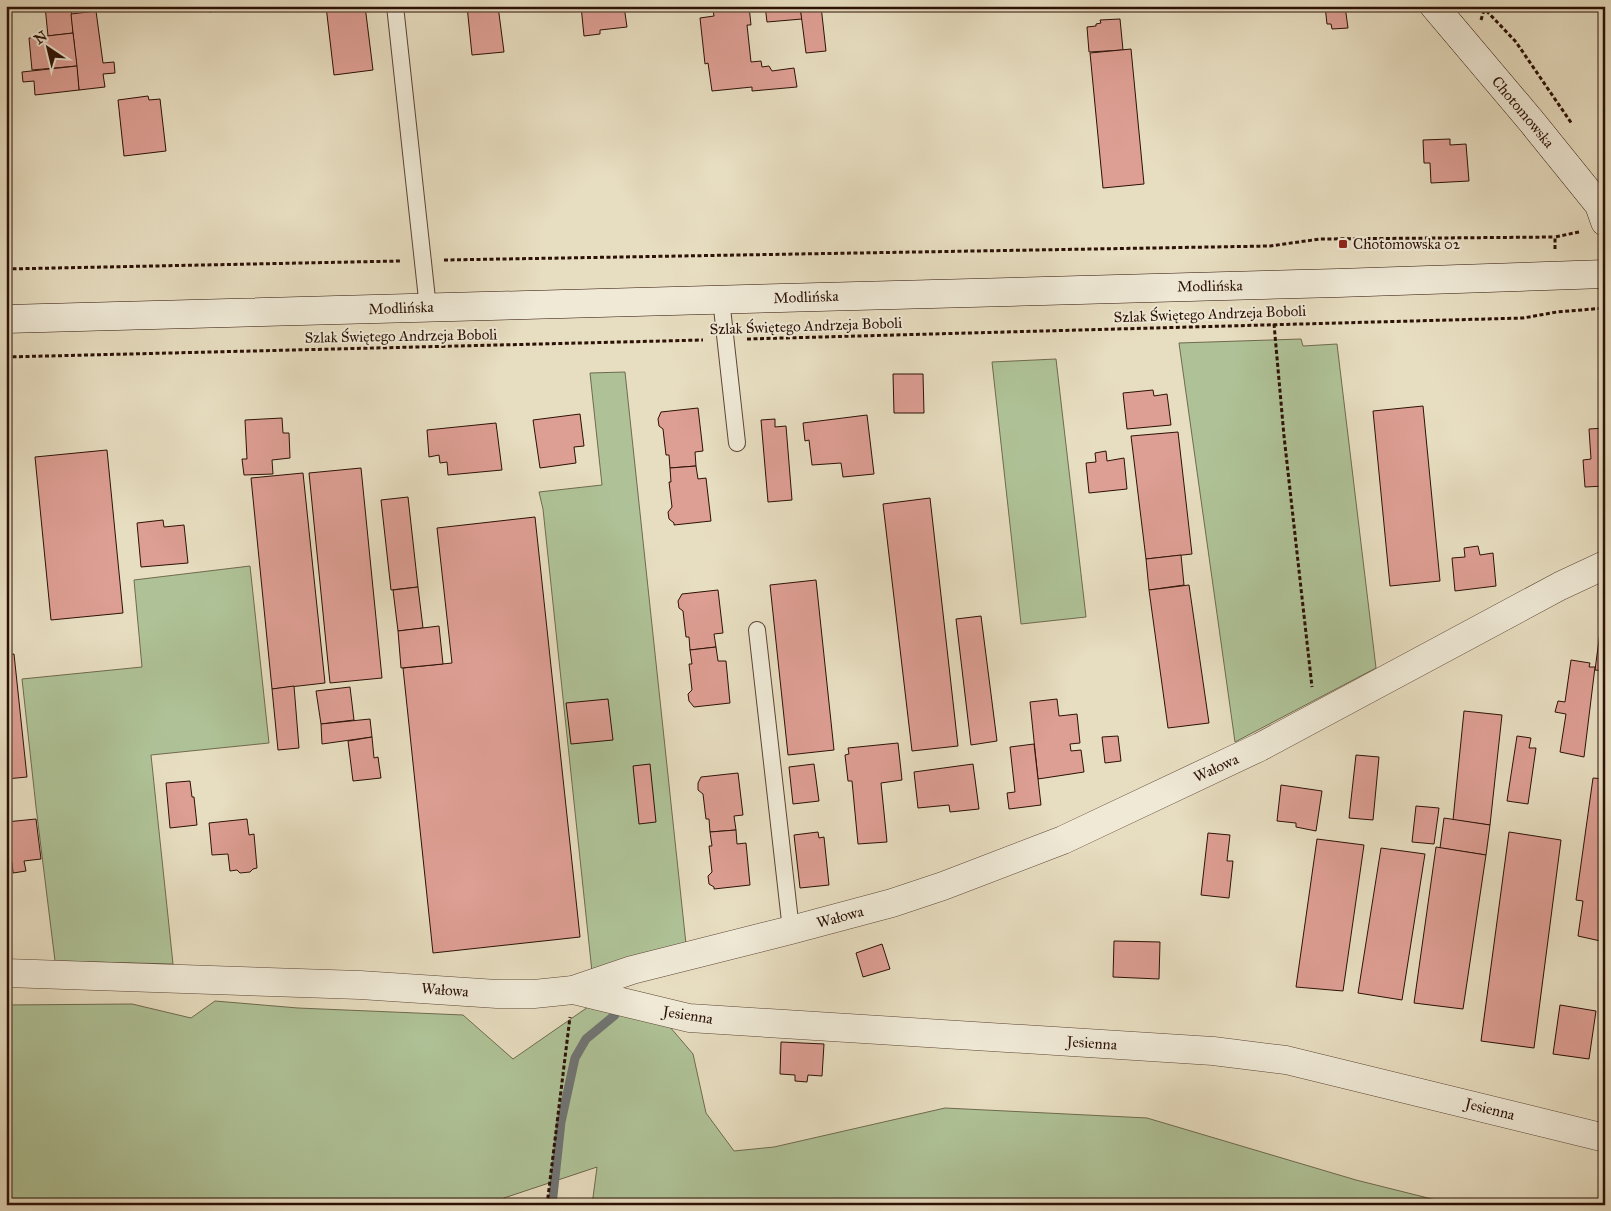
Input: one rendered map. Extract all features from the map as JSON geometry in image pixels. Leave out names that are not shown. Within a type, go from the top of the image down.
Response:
[{"type":"street","name":"Chotomowska","points":[[1434,6],[1599,205],[1605,222]]},
{"type":"street","name":"Modlińska","points":[[6,319],[1605,274]]},
{"type":"street","name":"Wałowa","points":[[6,973],[360,985],[497,994],[534,994],[573,990],[632,970],[900,900],[1063,840],[1260,747],[1560,586],[1605,565]]},
{"type":"street","name":"Jesienna","points":[[573,990],[689,1018],[1213,1051],[1286,1060],[1605,1138]]},
{"type":"lane","points":[[395,6],[428,308]]},
{"type":"lane","points":[[721,299],[737,443]]},
{"type":"lane","points":[[758,630],[791,930]]},
{"type":"path","points":[[1482,6],[1516,42],[1577,131]]},
{"type":"path","points":[[6,269],[1251,247],[1320,240],[1555,237]]},
{"type":"path","name":"Szlak Świętego Andrzeja Boboli","points":[[6,357],[726,340],[1523,318],[1557,312],[1605,308]]},
{"type":"path","points":[[1274,324],[1284,436],[1315,718]]},
{"type":"path","points":[[547,1205],[573,990]]},
{"type":"green space","points":[[1301,339],[1303,346],[1337,344],[1376,668],[1235,742],[1179,343]]},
{"type":"green space","points":[[1056,359],[1086,617],[1021,624],[992,362]]},
{"type":"green space","points":[[625,372],[686,944],[592,972],[543,509],[539,492],[602,485],[590,373]]},
{"type":"green space","points":[[250,566],[269,743],[151,755],[173,964],[55,961],[22,679],[142,667],[134,580]]},
{"type":"green space","points":[[215,1001],[298,1008],[463,1015],[513,1059],[588,1007],[664,1020],[693,1054],[706,1113],[734,1151],[774,1147],[945,1108],[1147,1118],[1356,1180],[1456,1205],[592,1205],[597,1167],[504,1198],[503,1205],[6,1205],[6,1005],[132,1004],[191,1018]]},
{"type":"building","points":[[45,6],[71,6],[73,33],[48,36]]},
{"type":"building","points":[[208,6],[254,6],[209,12]]},
{"type":"building","points":[[326,6],[365,6],[373,70],[334,75]]},
{"type":"building","points":[[467,6],[498,6],[504,52],[472,55]]},
{"type":"building","points":[[581,6],[624,6],[627,27],[600,30],[600,34],[584,36]]},
{"type":"building","points":[[749,6],[751,25],[747,25],[751,62],[761,61],[762,67],[769,66],[772,71],[794,68],[797,87],[752,91],[752,87],[712,91],[708,63],[705,64],[700,18],[714,16],[713,10]]},
{"type":"building","points":[[765,6],[800,6],[802,19],[767,22]]},
{"type":"building","points":[[800,6],[821,6],[826,51],[806,53]]},
{"type":"building","points":[[1325,6],[1345,6],[1348,28],[1332,29],[1331,24],[1327,24]]},
{"type":"building","points":[[96,11],[103,63],[114,62],[115,73],[103,74],[105,87],[79,90],[71,14]]},
{"type":"building","points":[[1120,19],[1123,50],[1089,52],[1087,27],[1096,26],[1096,24],[1101,23],[1100,20]]},
{"type":"building","points":[[73,33],[77,66],[32,70],[29,38]]},
{"type":"building","points":[[1131,49],[1144,184],[1103,188],[1090,53]]},
{"type":"building","points":[[77,66],[79,90],[35,95],[34,81],[23,82],[22,72]]},
{"type":"building","points":[[148,96],[149,100],[160,99],[166,151],[124,156],[118,100]]},
{"type":"building","points":[[1450,139],[1450,145],[1466,144],[1469,181],[1431,183],[1430,163],[1424,163],[1423,140]]},
{"type":"building","points":[[893,374],[923,374],[924,413],[894,413]]},
{"type":"building","points":[[1153,390],[1154,396],[1167,394],[1171,425],[1127,429],[1123,393]]},
{"type":"building","points":[[1423,406],[1440,581],[1390,586],[1373,411]]},
{"type":"building","points":[[698,408],[703,451],[695,452],[696,466],[670,468],[669,455],[666,455],[663,429],[659,426],[658,419],[661,412]]},
{"type":"building","points":[[580,414],[584,446],[574,447],[576,463],[540,468],[533,420]]},
{"type":"building","points":[[867,415],[874,474],[843,477],[841,463],[812,465],[809,440],[805,441],[803,423]]},
{"type":"building","points":[[282,418],[283,433],[289,433],[290,458],[272,460],[273,474],[244,475],[242,459],[247,459],[245,420]]},
{"type":"building","points":[[775,419],[775,427],[786,426],[792,500],[768,502],[761,420]]},
{"type":"building","points":[[496,423],[502,470],[448,475],[447,462],[440,463],[439,455],[429,457],[427,430]]},
{"type":"building","points":[[1605,428],[1605,486],[1585,487],[1583,460],[1591,459],[1589,429]]},
{"type":"building","points":[[1178,432],[1192,554],[1146,559],[1131,436]]},
{"type":"building","points":[[107,450],[123,613],[51,620],[35,457]]},
{"type":"building","points":[[1106,451],[1107,461],[1124,458],[1127,489],[1089,493],[1086,463],[1096,462],[1095,453]]},
{"type":"building","points":[[696,466],[698,479],[706,478],[711,521],[674,525],[669,519],[668,512],[672,507],[669,482],[671,482],[670,468]]},
{"type":"building","points":[[361,468],[382,678],[330,683],[309,473]]},
{"type":"building","points":[[303,473],[325,683],[272,689],[251,478]]},
{"type":"building","points":[[408,497],[418,587],[391,590],[381,500]]},
{"type":"building","points":[[930,498],[958,746],[912,751],[883,504]]},
{"type":"building","points":[[535,517],[580,937],[433,953],[403,668],[452,663],[437,528]]},
{"type":"building","points":[[163,520],[164,527],[184,525],[188,563],[141,567],[137,523]]},
{"type":"building","points":[[1478,546],[1480,555],[1493,553],[1496,586],[1455,591],[1452,558],[1465,557],[1464,548]]},
{"type":"building","points":[[1181,555],[1184,585],[1149,590],[1146,559]]},
{"type":"building","points":[[816,580],[834,750],[788,755],[770,585]]},
{"type":"building","points":[[6,581],[10,617],[6,618]]},
{"type":"building","points":[[1189,585],[1209,723],[1168,728],[1149,590]]},
{"type":"building","points":[[418,587],[423,628],[398,631],[393,590]]},
{"type":"building","points":[[718,590],[723,633],[714,634],[716,647],[690,650],[689,637],[686,637],[683,611],[679,608],[678,601],[682,594]]},
{"type":"building","points":[[981,616],[997,741],[971,745],[956,619]]},
{"type":"building","points":[[439,626],[443,664],[401,668],[398,631]]},
{"type":"building","points":[[1600,632],[1605,633],[1605,671],[1595,670]]},
{"type":"building","points":[[716,647],[718,661],[726,661],[730,703],[694,707],[689,701],[688,694],[692,690],[689,664],[692,664],[690,650]]},
{"type":"building","points":[[14,654],[27,777],[6,779],[6,655]]},
{"type":"building","points":[[1571,660],[1590,663],[1589,667],[1595,667],[1584,757],[1560,752],[1566,714],[1555,712],[1558,701],[1565,702]]},
{"type":"building","points":[[294,686],[299,748],[278,750],[272,689]]},
{"type":"building","points":[[350,687],[354,720],[321,724],[316,691]]},
{"type":"building","points":[[608,699],[613,740],[571,744],[566,703]]},
{"type":"building","points":[[1057,699],[1059,716],[1077,714],[1080,743],[1070,744],[1071,751],[1081,750],[1084,772],[1038,779],[1030,702]]},
{"type":"building","points":[[1464,711],[1502,715],[1490,825],[1453,820]]},
{"type":"building","points":[[370,719],[372,737],[322,744],[321,724]]},
{"type":"building","points":[[1118,736],[1121,761],[1105,763],[1102,737]]},
{"type":"building","points":[[1517,736],[1531,738],[1529,748],[1536,748],[1528,804],[1507,801]]},
{"type":"building","points":[[372,737],[374,758],[378,757],[381,778],[353,781],[348,741]]},
{"type":"building","points":[[898,743],[902,780],[881,783],[887,842],[858,844],[852,781],[848,781],[845,755],[849,754],[848,748]]},
{"type":"building","points":[[1034,744],[1041,805],[1009,809],[1007,793],[1015,792],[1010,747]]},
{"type":"building","points":[[1356,755],[1379,757],[1373,820],[1349,818]]},
{"type":"building","points":[[650,764],[656,822],[639,824],[633,766]]},
{"type":"building","points":[[814,764],[819,801],[793,804],[789,767]]},
{"type":"building","points":[[973,764],[979,809],[950,812],[949,805],[918,808],[914,772]]},
{"type":"building","points":[[738,773],[743,815],[734,816],[736,830],[710,832],[709,819],[706,819],[703,794],[698,790],[698,783],[701,777]]},
{"type":"building","points":[[1593,778],[1605,779],[1605,942],[1578,936],[1583,901],[1576,900]]},
{"type":"building","points":[[190,781],[197,825],[170,828],[166,783]]},
{"type":"building","points":[[1281,785],[1322,791],[1316,831],[1296,827],[1296,823],[1277,821]]},
{"type":"building","points":[[1416,806],[1439,808],[1434,844],[1412,842]]},
{"type":"building","points":[[1444,818],[1490,825],[1486,855],[1440,848]]},
{"type":"building","points":[[36,819],[41,859],[24,861],[26,871],[13,873],[12,862],[6,862],[6,822]]},
{"type":"building","points":[[247,819],[249,835],[254,834],[257,868],[250,872],[230,871],[228,854],[212,855],[209,823]]},
{"type":"building","points":[[736,830],[737,844],[746,843],[750,885],[714,889],[709,884],[708,876],[712,872],[709,846],[712,846],[710,832]]},
{"type":"building","points":[[818,832],[819,838],[824,837],[829,885],[800,888],[794,835]]},
{"type":"building","points":[[1509,832],[1561,840],[1534,1048],[1481,1041]]},
{"type":"building","points":[[1208,833],[1230,835],[1227,861],[1233,861],[1229,898],[1201,895]]},
{"type":"building","points":[[1317,839],[1364,845],[1343,991],[1296,987]]},
{"type":"building","points":[[1436,847],[1486,855],[1463,1009],[1414,1003]]},
{"type":"building","points":[[1381,848],[1425,854],[1402,1000],[1358,993]]},
{"type":"building","points":[[1114,941],[1160,942],[1159,979],[1113,977]]},
{"type":"building","points":[[882,944],[890,969],[863,977],[856,953]]},
{"type":"building","points":[[1560,1005],[1596,1011],[1589,1059],[1553,1054]]},
{"type":"building","points":[[781,1042],[824,1044],[822,1076],[808,1075],[807,1082],[795,1081],[795,1075],[780,1074]]},
{"type":"waterway","points":[[552,1205],[561,1122],[575,1058],[586,1039],[615,1015]]},
{"type":"place","name":"Chotomowska 02","points":[[1343,244]]}]
